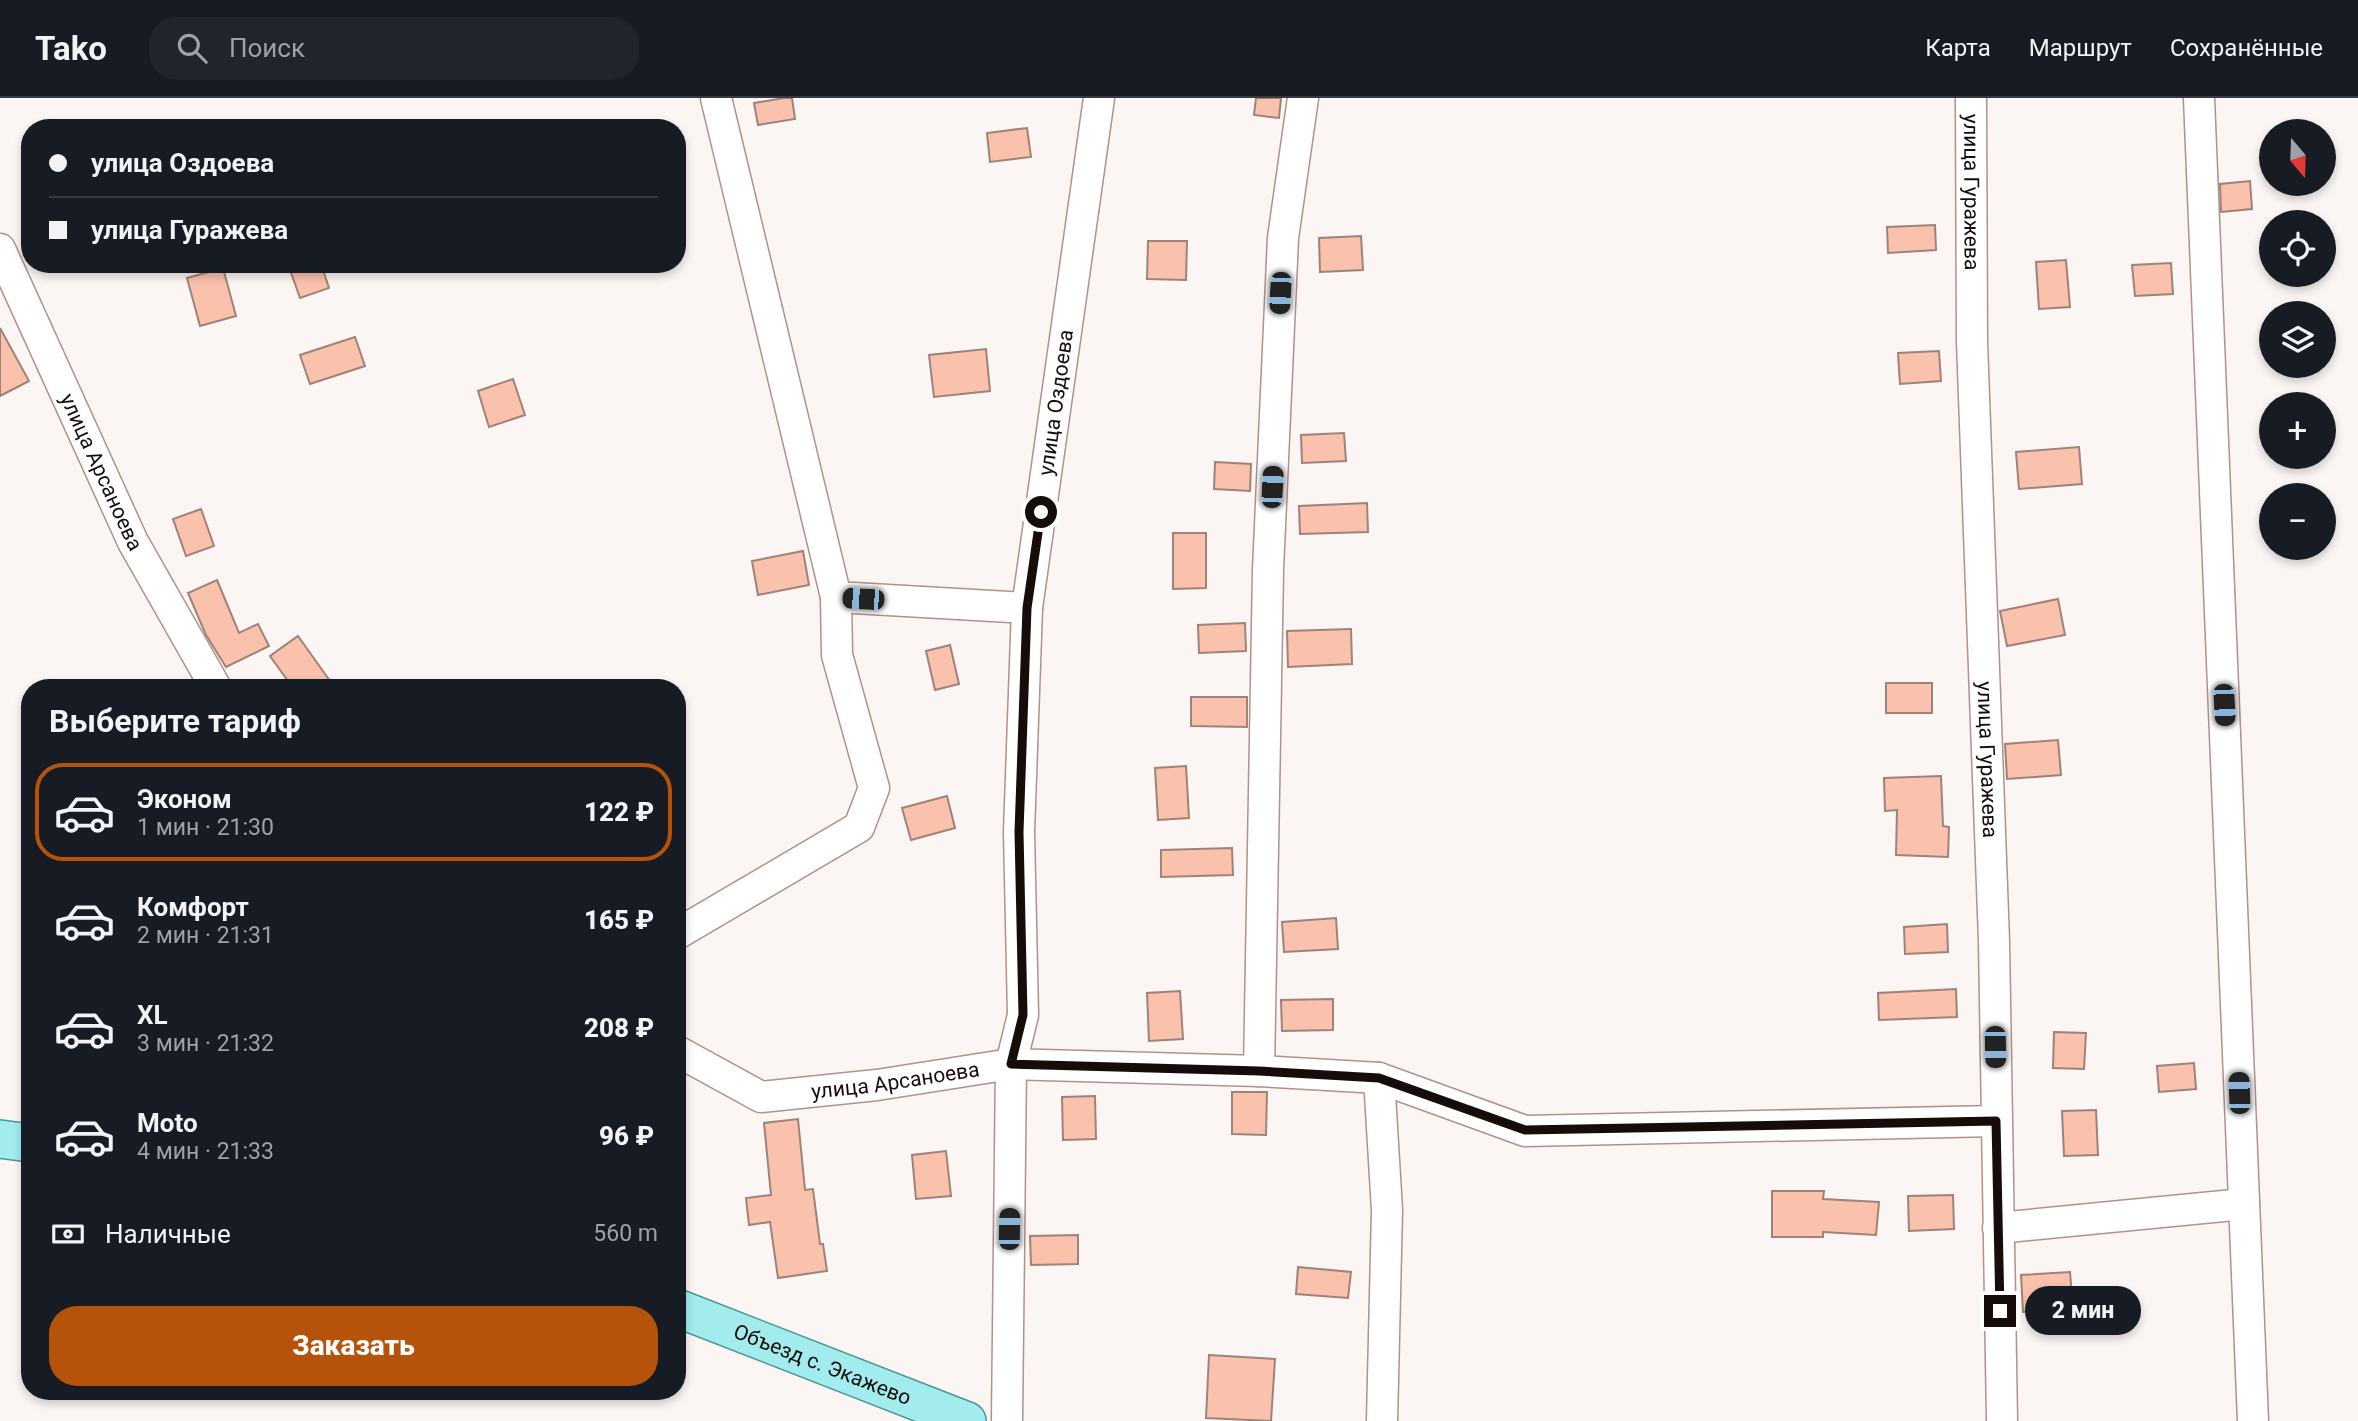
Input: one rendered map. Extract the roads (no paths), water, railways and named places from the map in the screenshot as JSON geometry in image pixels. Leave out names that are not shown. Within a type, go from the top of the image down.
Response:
[{"type":"main road","points":[[0,1139],[21,1142]]},
{"type":"main road","name":"Объезд с. Экажево","points":[[686,1312],[967,1421]]},
{"type":"street","points":[[686,929],[859,827],[874,788],[837,655],[836,597],[716,98]]},
{"type":"street","name":"улица Оздоева","points":[[1007,1421],[1011,1064],[1023,1015],[1019,832],[1027,608],[1099,98]]},
{"type":"street","points":[[1259,1071],[1268,570],[1283,237],[1303,98]]},
{"type":"street","name":"улица Гуражева","points":[[1970,98],[1972,342],[1994,941],[2002,1421]]},
{"type":"street","points":[[2199,98],[2253,1421]]},
{"type":"street","name":"улица Арсаноева","points":[[0,249],[133,542],[211,679]]},
{"type":"street","points":[[836,597],[1027,608]]},
{"type":"street","name":"улица Арсаноева","points":[[686,1056],[761,1097],[877,1085],[1011,1064],[1259,1071],[1379,1078],[1525,1130],[1996,1121]]},
{"type":"street","points":[[1379,1078],[1387,1210],[1382,1421]]},
{"type":"street","points":[[1998,1228],[2244,1204]]}]
